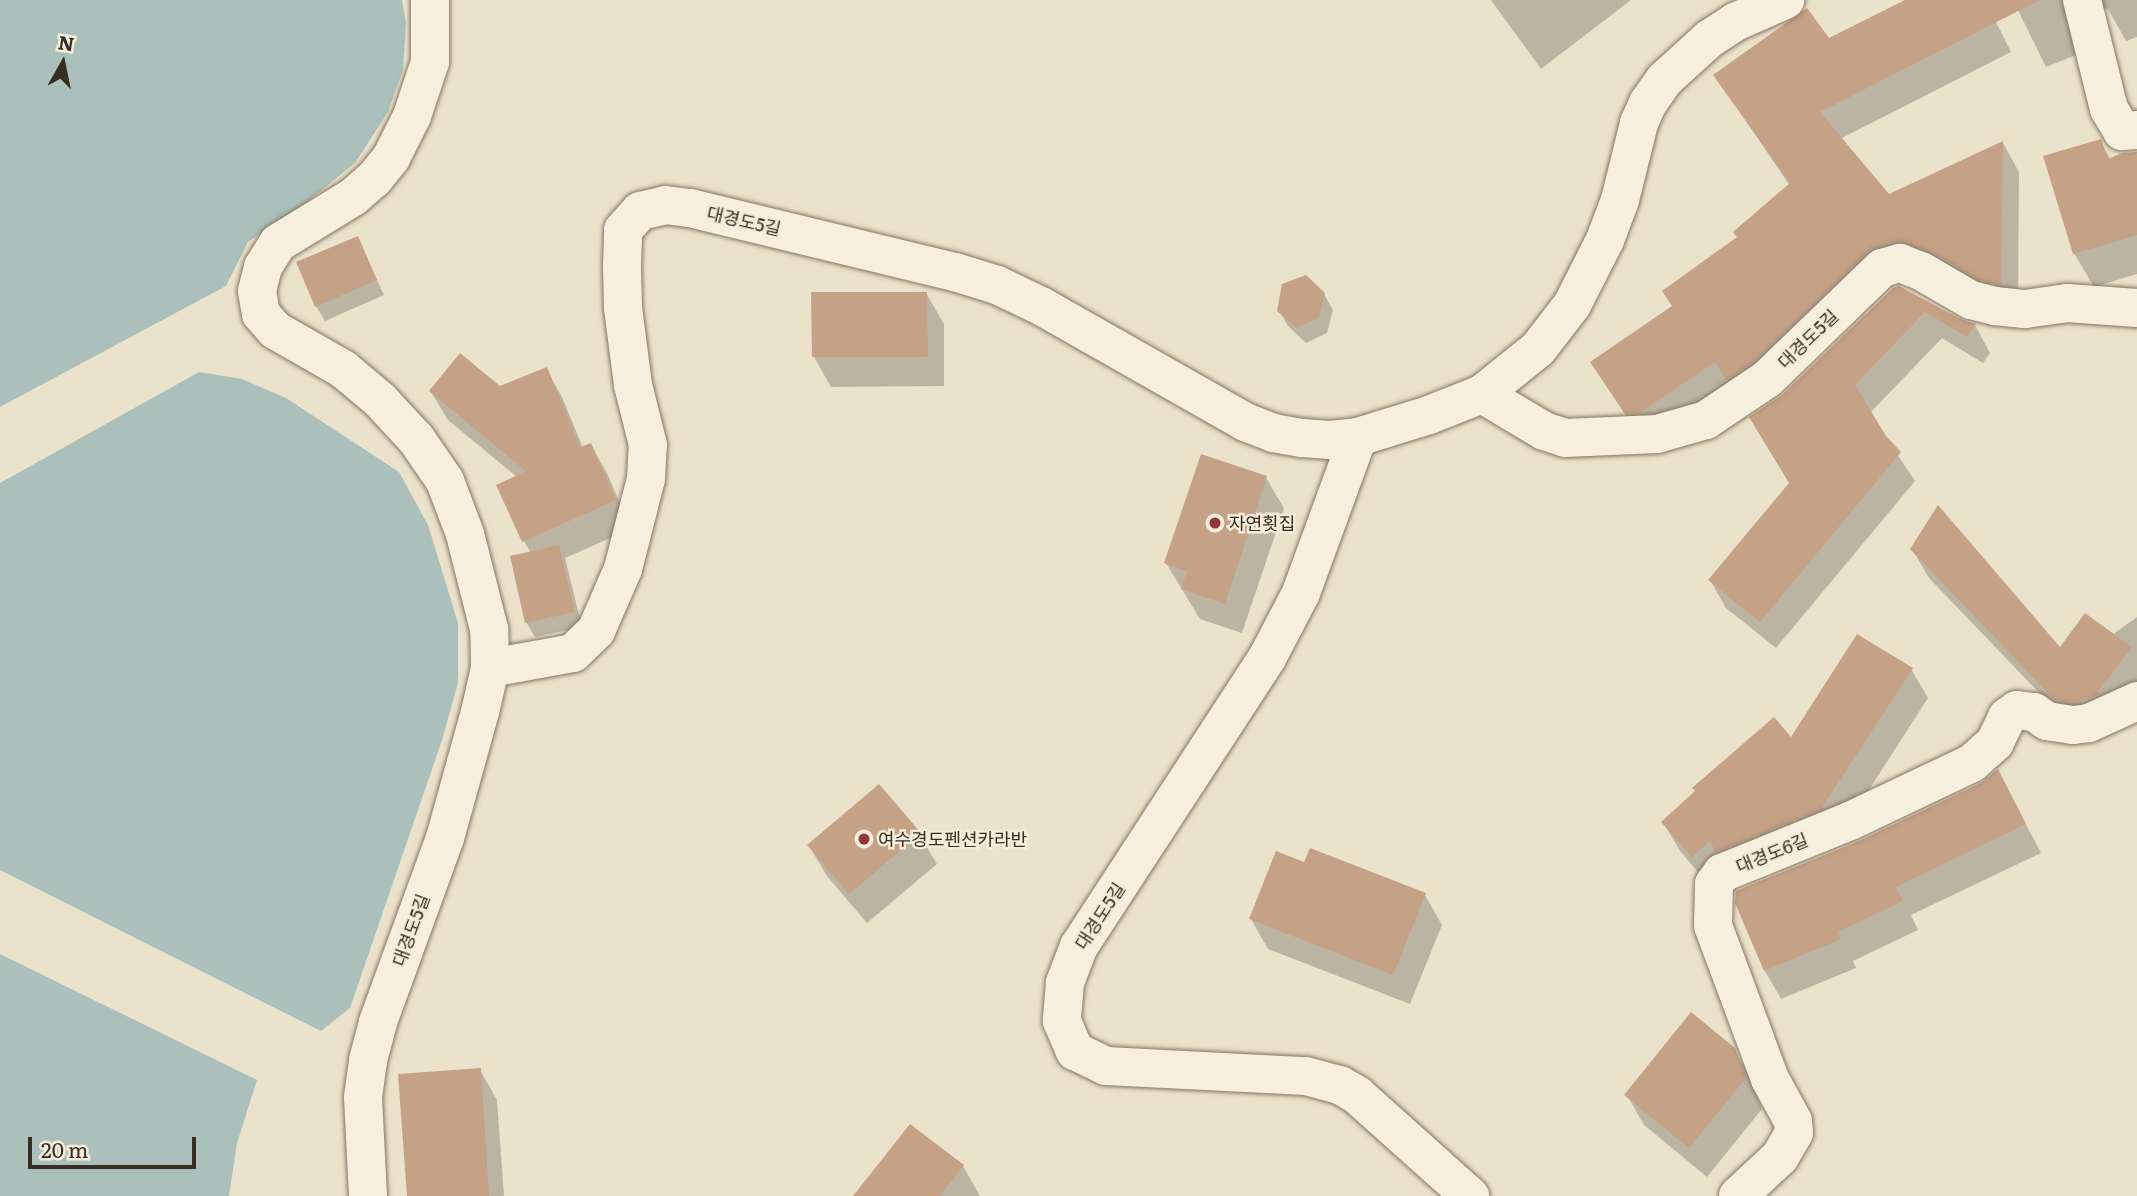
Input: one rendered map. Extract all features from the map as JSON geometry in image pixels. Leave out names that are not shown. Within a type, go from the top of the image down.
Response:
[{"type":"street","name":"대경도5길","points":[[368,1196],[363,1097],[368,1060],[378,1022],[445,838],[489,668],[484,600],[465,534],[444,481],[417,440],[380,400],[343,369],[275,330],[261,314],[257,291],[263,267],[278,243],[353,197],[374,179],[397,148],[412,116],[430,62],[430,0]]},
{"type":"street","name":"대경도5길","points":[[489,668],[573,653],[596,631],[623,569],[646,479],[648,445],[633,385],[623,308],[623,229],[640,212],[665,205],[690,208],[955,272],[997,285],[1041,306],[1245,422],[1273,433],[1302,438],[1330,440],[1358,437],[1429,415],[1482,394],[1538,349],[1556,329],[1586,282],[1620,200],[1639,123],[1648,103],[1664,80],[1709,39],[1735,22],[1785,0]]},
{"type":"street","points":[[2082,0],[2109,109],[2122,131],[2137,130]]},
{"type":"street","name":"대경도5길","points":[[1482,394],[1544,431],[1565,438],[1657,434],[1706,420],[1767,379],[1882,268],[1900,263],[1921,271],[1971,300],[1995,306],[2025,309],[2067,303],[2137,308]]},
{"type":"street","name":"대경도5길","points":[[1358,437],[1301,593],[1268,658],[1079,946],[1065,983],[1062,1021],[1076,1051],[1106,1066],[1306,1076],[1340,1085],[1357,1095],[1470,1196]]},
{"type":"street","name":"대경도6길","points":[[1738,1196],[1780,1157],[1794,1133],[1793,1121],[1770,1079],[1713,926],[1714,884],[1723,873],[1850,821],[1972,763],[1995,742],[2007,717],[2017,710],[2034,712],[2047,721],[2073,725],[2089,723],[2137,701]]},
{"type":"water","points":[[0,0],[402,0],[406,23],[403,70],[388,112],[355,163],[302,206],[248,242],[226,286],[0,407]]},
{"type":"water","points":[[199,372],[242,379],[286,398],[399,472],[428,525],[458,623],[458,683],[442,740],[350,1008],[321,1031],[0,870],[0,483]]},
{"type":"water","points":[[0,954],[257,1080],[237,1143],[229,1196],[0,1196]]},
{"type":"building","points":[[1905,0],[2040,0],[1820,112],[1889,194],[2003,141],[2001,285],[1979,280],[1932,252],[1908,243],[1894,242],[1876,247],[1867,252],[1753,362],[1726,380],[1715,362],[1639,413],[1625,414],[1590,362],[1672,306],[1662,291],[1737,237],[1733,232],[1790,183],[1713,75],[1807,8],[1829,38]]},
{"type":"building","points":[[2101,139],[2108,159],[2122,153],[2137,152],[2137,235],[2073,254],[2043,156]]},
{"type":"building","points":[[358,236],[377,280],[315,307],[296,262]]},
{"type":"building","points":[[1306,275],[1325,293],[1319,318],[1296,328],[1277,311],[1282,284]]},
{"type":"building","points":[[1899,286],[1960,319],[1976,324],[1967,337],[1925,312],[1855,385],[1886,436],[1901,452],[1760,622],[1708,580],[1789,483],[1749,417],[1782,395],[1893,288]]},
{"type":"building","points":[[811,292],[927,292],[928,357],[812,357]]},
{"type":"building","points":[[460,353],[500,386],[547,367],[580,447],[591,443],[616,500],[522,542],[496,485],[526,471],[429,391]]},
{"type":"building","points":[[1201,454],[1267,476],[1225,604],[1181,589],[1187,571],[1164,563]]},
{"type":"building","points":[[1938,505],[2060,647],[2085,613],[2132,647],[2098,691],[2100,694],[2073,703],[2054,699],[1910,549]]},
{"type":"building","points":[[559,545],[575,612],[525,623],[510,556]]},
{"type":"building","points":[[1857,634],[1913,668],[1821,809],[1715,852],[1710,841],[1692,857],[1661,822],[1695,791],[1692,788],[1774,717],[1791,737]]},
{"type":"building","points":[[1998,769],[2026,824],[1896,887],[1903,901],[1838,932],[1841,939],[1764,971],[1735,903],[1736,891],[1859,841],[1981,783]]},
{"type":"building","name":"여수경도펜션카라반","points":[[879,784],[921,833],[849,894],[807,845]]},
{"type":"building","points":[[1310,848],[1426,893],[1393,975],[1249,919],[1276,851],[1304,862]]},
{"type":"building","points":[[1691,1012],[1735,1048],[1746,1078],[1689,1148],[1624,1095]]},
{"type":"building","points":[[481,1068],[489,1196],[407,1196],[398,1074]]},
{"type":"building","points":[[910,1124],[964,1165],[940,1196],[853,1196]]},
{"type":"place","name":"자연횟집","points":[[1215,523]]},
{"type":"place","name":"여수경도펜션카라반","points":[[864,839]]}]
